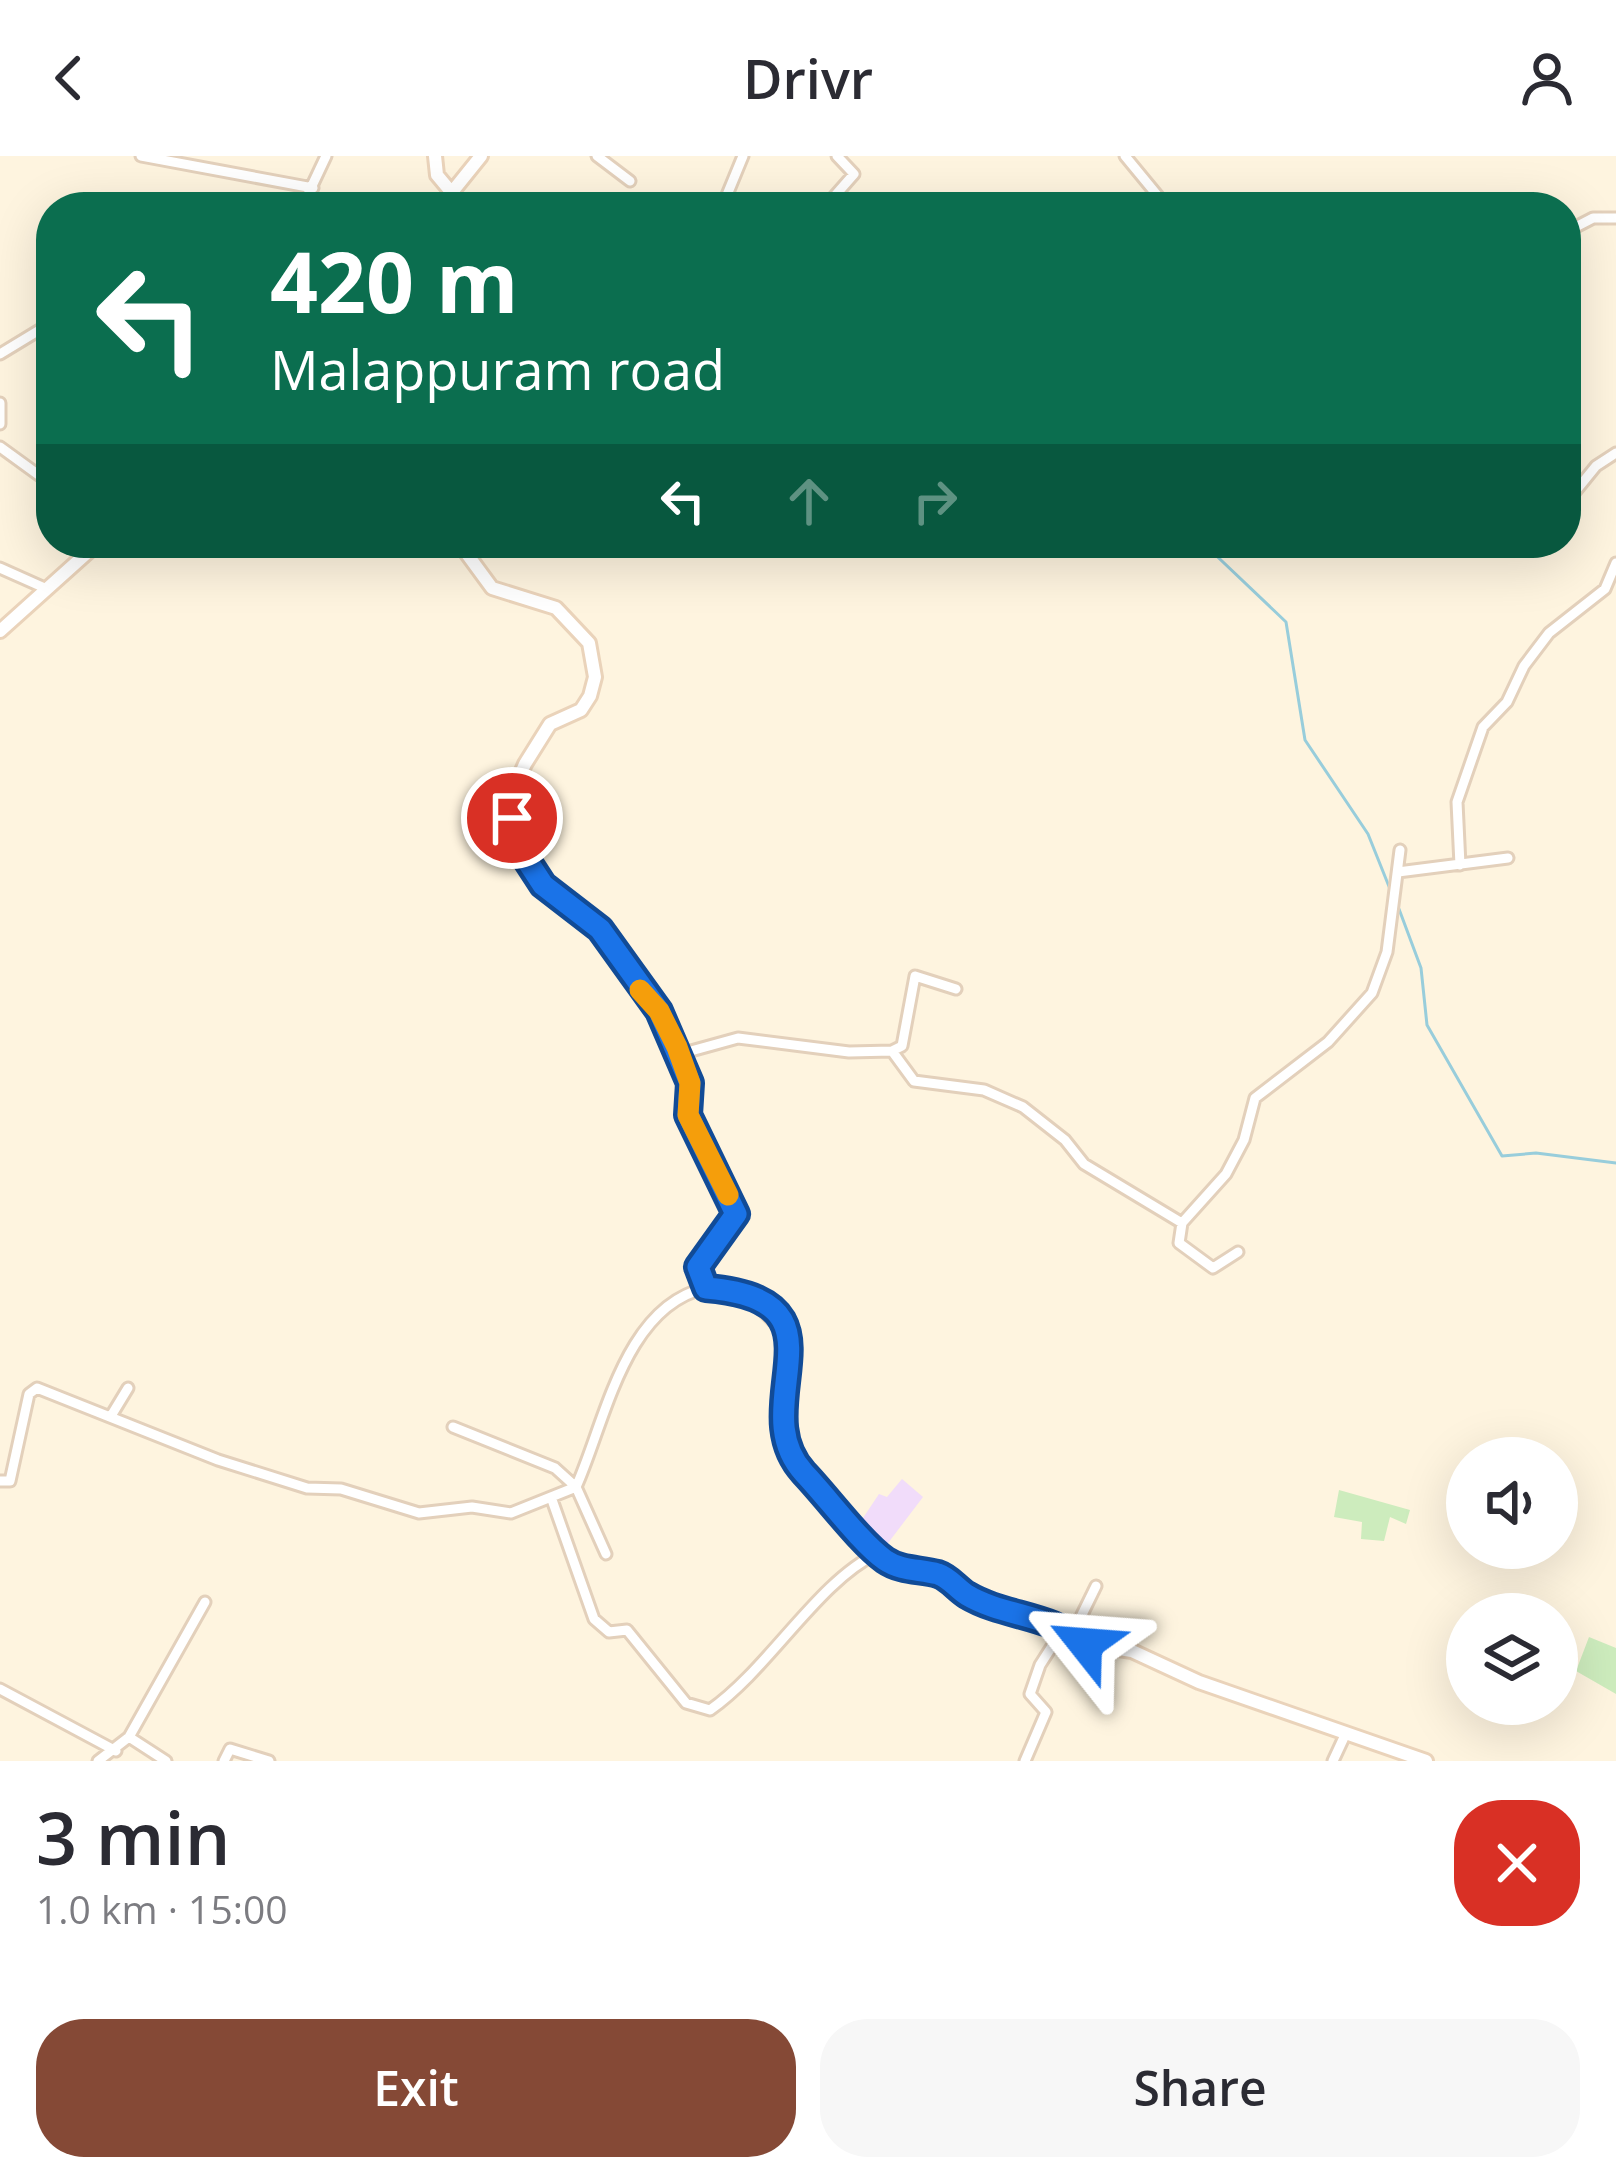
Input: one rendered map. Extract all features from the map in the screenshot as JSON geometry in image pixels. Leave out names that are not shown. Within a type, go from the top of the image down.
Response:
[{"type":"street","points":[[141,156],[209,162],[314,188]]},
{"type":"street","points":[[311,192],[326,156]]},
{"type":"street","points":[[435,156],[437,176],[451,192]]},
{"type":"street","points":[[453,192],[481,156]]},
{"type":"street","points":[[597,156],[630,182]]},
{"type":"street","points":[[728,192],[743,156]]},
{"type":"street","points":[[837,156],[854,174],[838,192]]},
{"type":"street","points":[[1125,156],[1155,192]]},
{"type":"street","points":[[1581,224],[1593,218],[1616,218]]},
{"type":"street","points":[[0,354],[36,332]]},
{"type":"street","points":[[0,403],[0,424]]},
{"type":"street","points":[[0,447],[36,473]]},
{"type":"street","points":[[1581,484],[1595,466],[1616,454]]},
{"type":"street","points":[[4,622],[81,558]]},
{"type":"street","points":[[470,558],[492,588],[556,608],[589,643],[595,677],[590,696],[581,710],[550,724],[525,764],[516,785],[513,839],[543,885],[600,929],[659,1011],[680,1054],[690,1083],[688,1115],[736,1214],[698,1267],[706,1288]]},
{"type":"street","points":[[1460,865],[1457,802],[1483,727],[1507,702],[1524,666],[1549,633],[1605,589],[1616,563]]},
{"type":"street","points":[[0,568],[47,589]]},
{"type":"street","points":[[1238,1252],[1213,1268],[1178,1243],[1182,1223],[1226,1174],[1244,1140],[1256,1098],[1328,1042],[1372,993],[1387,952],[1400,850]]},
{"type":"street","points":[[1398,872],[1508,858]]},
{"type":"street","points":[[680,1054],[738,1038],[849,1052],[892,1051],[902,1046],[915,976],[956,989]]},
{"type":"street","points":[[892,1051],[914,1081],[984,1090],[1023,1107],[1065,1139],[1084,1163],[1182,1223]]},
{"type":"street","points":[[0,1481],[10,1481],[29,1394],[37,1388],[307,1488],[341,1489],[418,1513],[472,1507],[512,1513],[576,1487],[629,1354],[659,1317],[690,1292],[732,1290],[763,1303],[785,1325],[793,1349],[781,1411],[792,1457],[878,1553],[910,1570],[945,1576],[969,1596],[1068,1631],[1085,1644],[1132,1651],[1199,1682],[1426,1761]]},
{"type":"street","points":[[111,1416],[128,1388]]},
{"type":"street","points":[[453,1427],[556,1468],[576,1487],[607,1554]]},
{"type":"street","points":[[551,1497],[594,1619],[609,1632],[627,1630],[686,1703],[710,1710],[737,1691],[808,1612],[878,1553]]},
{"type":"street","points":[[1024,1761],[1046,1712],[1030,1694],[1040,1665],[1096,1586]]},
{"type":"street","points":[[98,1761],[129,1737],[205,1602]]},
{"type":"street","points":[[0,1689],[116,1751]]},
{"type":"street","points":[[1333,1761],[1346,1733]]},
{"type":"street","points":[[129,1737],[166,1761]]},
{"type":"street","points":[[224,1761],[230,1749],[269,1761]]},
{"type":"shaded area","points":[[902,1479],[923,1497],[885,1547],[859,1524],[879,1494],[887,1497]]},
{"type":"green space","points":[[1339,1490],[1410,1510],[1406,1524],[1390,1517],[1384,1541],[1361,1539],[1362,1522],[1334,1517]]},
{"type":"green space","points":[[1589,1637],[1616,1648],[1616,1694],[1578,1672]]},
{"type":"waterway","points":[[1219,558],[1286,622],[1305,740],[1368,834],[1390,889]]},
{"type":"waterway","points":[[1399,909],[1421,968],[1427,1025],[1502,1156],[1536,1153],[1616,1163]]},
{"type":"slow traffic","points":[[640,990],[659,1011],[677,1047],[690,1083],[688,1115],[728,1195]]},
{"type":"route","points":[[512,818],[513,839],[543,885],[600,929],[640,991],[659,1011],[677,1047],[690,1083],[688,1115],[711,1154],[736,1214],[728,1232],[698,1267],[706,1288],[732,1290],[763,1303],[791,1337],[792,1361],[781,1411],[792,1457],[887,1562],[945,1576],[969,1596],[1047,1622],[1085,1644]]}]
